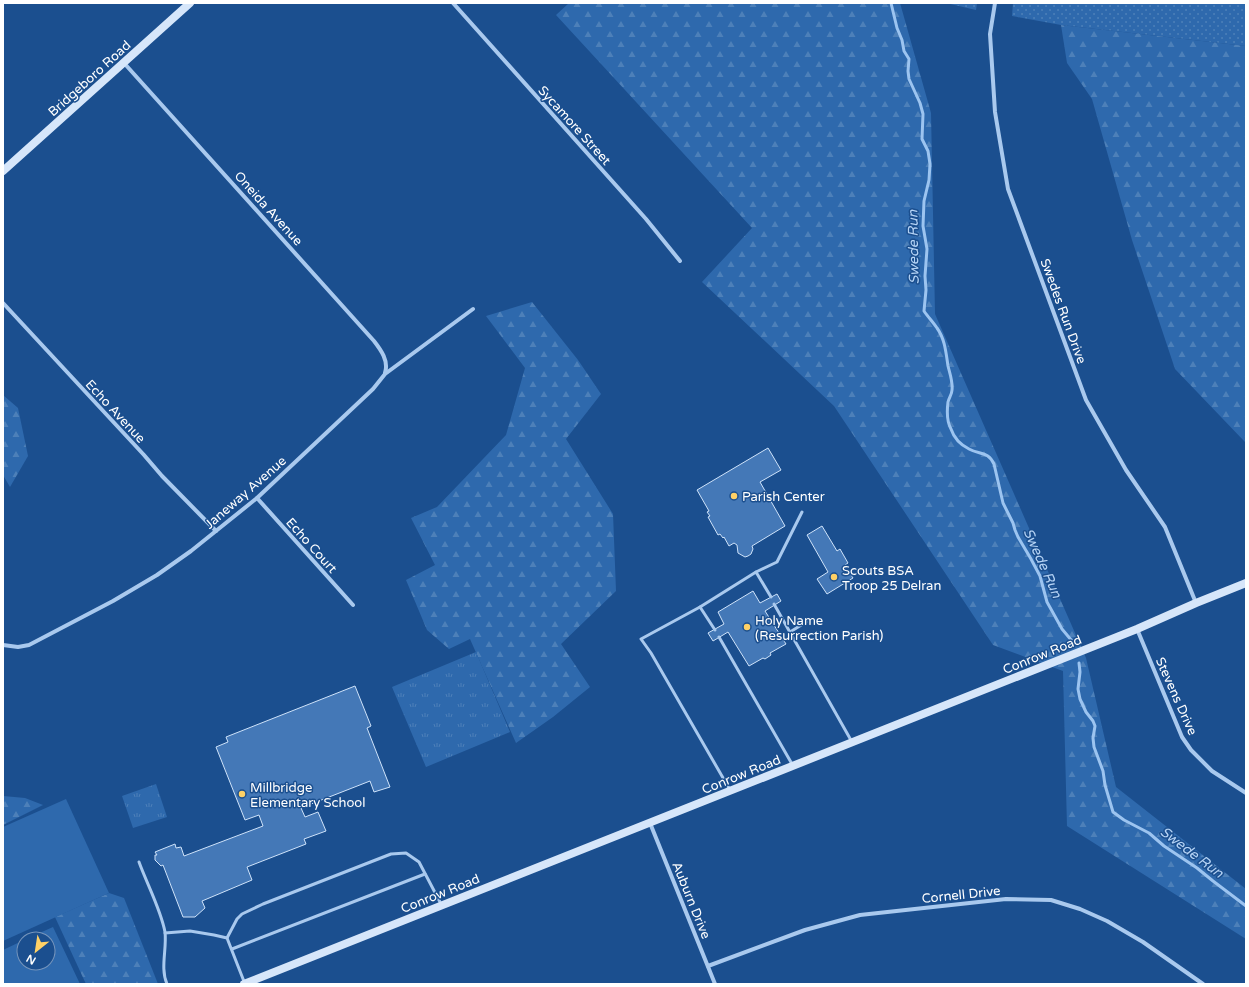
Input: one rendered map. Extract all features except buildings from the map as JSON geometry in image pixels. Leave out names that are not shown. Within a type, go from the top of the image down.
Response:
[{"type":"street","name":"Bridgeboro Road","points":[[3,171],[190,3]]},
{"type":"street","name":"Sycamore Street","points":[[453,3],[646,219],[680,261]]},
{"type":"street","name":"Swedes Run Drive","points":[[995,3],[990,34],[995,112],[1008,189],[1086,400],[1126,470],[1164,527],[1196,603]]},
{"type":"street","name":"Oneida Avenue","points":[[124,63],[381,349],[386,363],[385,374]]},
{"type":"street","name":"Echo Avenue","points":[[3,303],[162,476],[216,531]]},
{"type":"street","name":"Janeway Avenue","points":[[3,645],[18,647],[29,645],[157,575],[191,551],[257,498],[373,389],[385,374],[473,309]]},
{"type":"street","name":"Echo Court","points":[[257,498],[353,605]]},
{"type":"street","name":"Conrow Road","points":[[244,984],[1137,629],[1246,583]]},
{"type":"street","name":"Stevens Drive","points":[[1137,629],[1182,737],[1191,750],[1212,771],[1246,792]]},
{"type":"street","name":"Auburn Drive","points":[[650,823],[715,984]]},
{"type":"street","name":"Cornell Drive","points":[[708,966],[805,930],[860,915],[1006,899],[1051,900],[1080,909],[1107,921],[1142,942],[1203,984]]},
{"type":"lane","points":[[730,791],[641,639],[700,607],[756,572],[777,562],[802,512]]},
{"type":"lane","points":[[756,572],[770,597]]},
{"type":"lane","points":[[774,604],[853,742]]},
{"type":"lane","points":[[700,607],[715,630]]},
{"type":"lane","points":[[790,632],[811,619]]},
{"type":"lane","points":[[719,637],[793,766]]},
{"type":"lane","points":[[227,938],[237,919],[242,914],[392,854],[406,853],[419,862],[441,906]]},
{"type":"lane","points":[[139,862],[163,921],[166,944],[164,976],[167,984]]},
{"type":"lane","points":[[232,950],[426,874]]},
{"type":"lane","points":[[165,933],[190,931],[227,938]]},
{"type":"lane","points":[[227,938],[244,984]]},
{"type":"green space","points":[[569,3],[900,3],[931,113],[935,314],[1086,658],[1116,787],[1246,889],[1246,939],[1067,826],[1063,671],[993,645],[834,406],[702,282],[752,228],[556,15]]},
{"type":"green space","points":[[946,3],[977,3],[976,10]]},
{"type":"green space","points":[[1013,3],[1246,3],[1246,46],[1061,25],[1012,16]]},
{"type":"green space","points":[[1061,25],[1246,46],[1245,442],[1175,369],[1132,240],[1092,99],[1067,63]]},
{"type":"green space","points":[[532,302],[578,360],[601,394],[566,439],[613,514],[616,591],[561,644],[590,687],[553,717],[516,743],[470,639],[449,649],[427,630],[406,580],[435,565],[411,518],[437,507],[506,435],[525,368],[486,316]]},
{"type":"green space","points":[[3,395],[18,408],[28,456],[10,487],[3,475]]},
{"type":"green space","points":[[476,652],[510,732],[426,767],[392,687]]},
{"type":"green space","points":[[156,784],[167,817],[133,828],[122,796]]},
{"type":"green space","points":[[3,796],[25,798],[43,805],[3,825]]},
{"type":"green space","points":[[66,799],[109,893],[25,931],[16,931],[16,935],[3,941],[3,827]]},
{"type":"green space","points":[[109,893],[124,898],[158,984],[86,984],[55,917]]},
{"type":"green space","points":[[53,927],[55,931],[44,931]]},
{"type":"green space","points":[[56,933],[80,984],[3,984],[3,950],[16,944],[16,971],[56,971]]},
{"type":"waterway","name":"Swede Run","points":[[891,3],[904,51],[909,59],[909,79],[920,103],[923,114],[922,139],[928,151],[930,164],[929,180],[924,201],[923,226],[927,249],[924,311],[940,332],[945,346],[952,384],[952,392],[948,400],[949,423],[954,435],[961,443],[973,451],[986,455],[992,460],[1003,503],[1018,537],[1040,576],[1047,602],[1062,629],[1072,641]]},
{"type":"waterway","name":"Swede Run","points":[[1079,663],[1080,672],[1078,689],[1080,699],[1095,726],[1093,738],[1094,747],[1103,771],[1105,785],[1113,812],[1124,820],[1149,833],[1164,846],[1197,868],[1246,906]]},
{"type":"place","name":"Parish Center","points":[[734,496]]},
{"type":"place","name":"Scouts BSA Troop 25 Delran","points":[[834,577]]},
{"type":"place","name":"Holy Name (Resurrection Parish)","points":[[747,627]]},
{"type":"place","name":"Millbridge Elementary School","points":[[242,794]]}]
